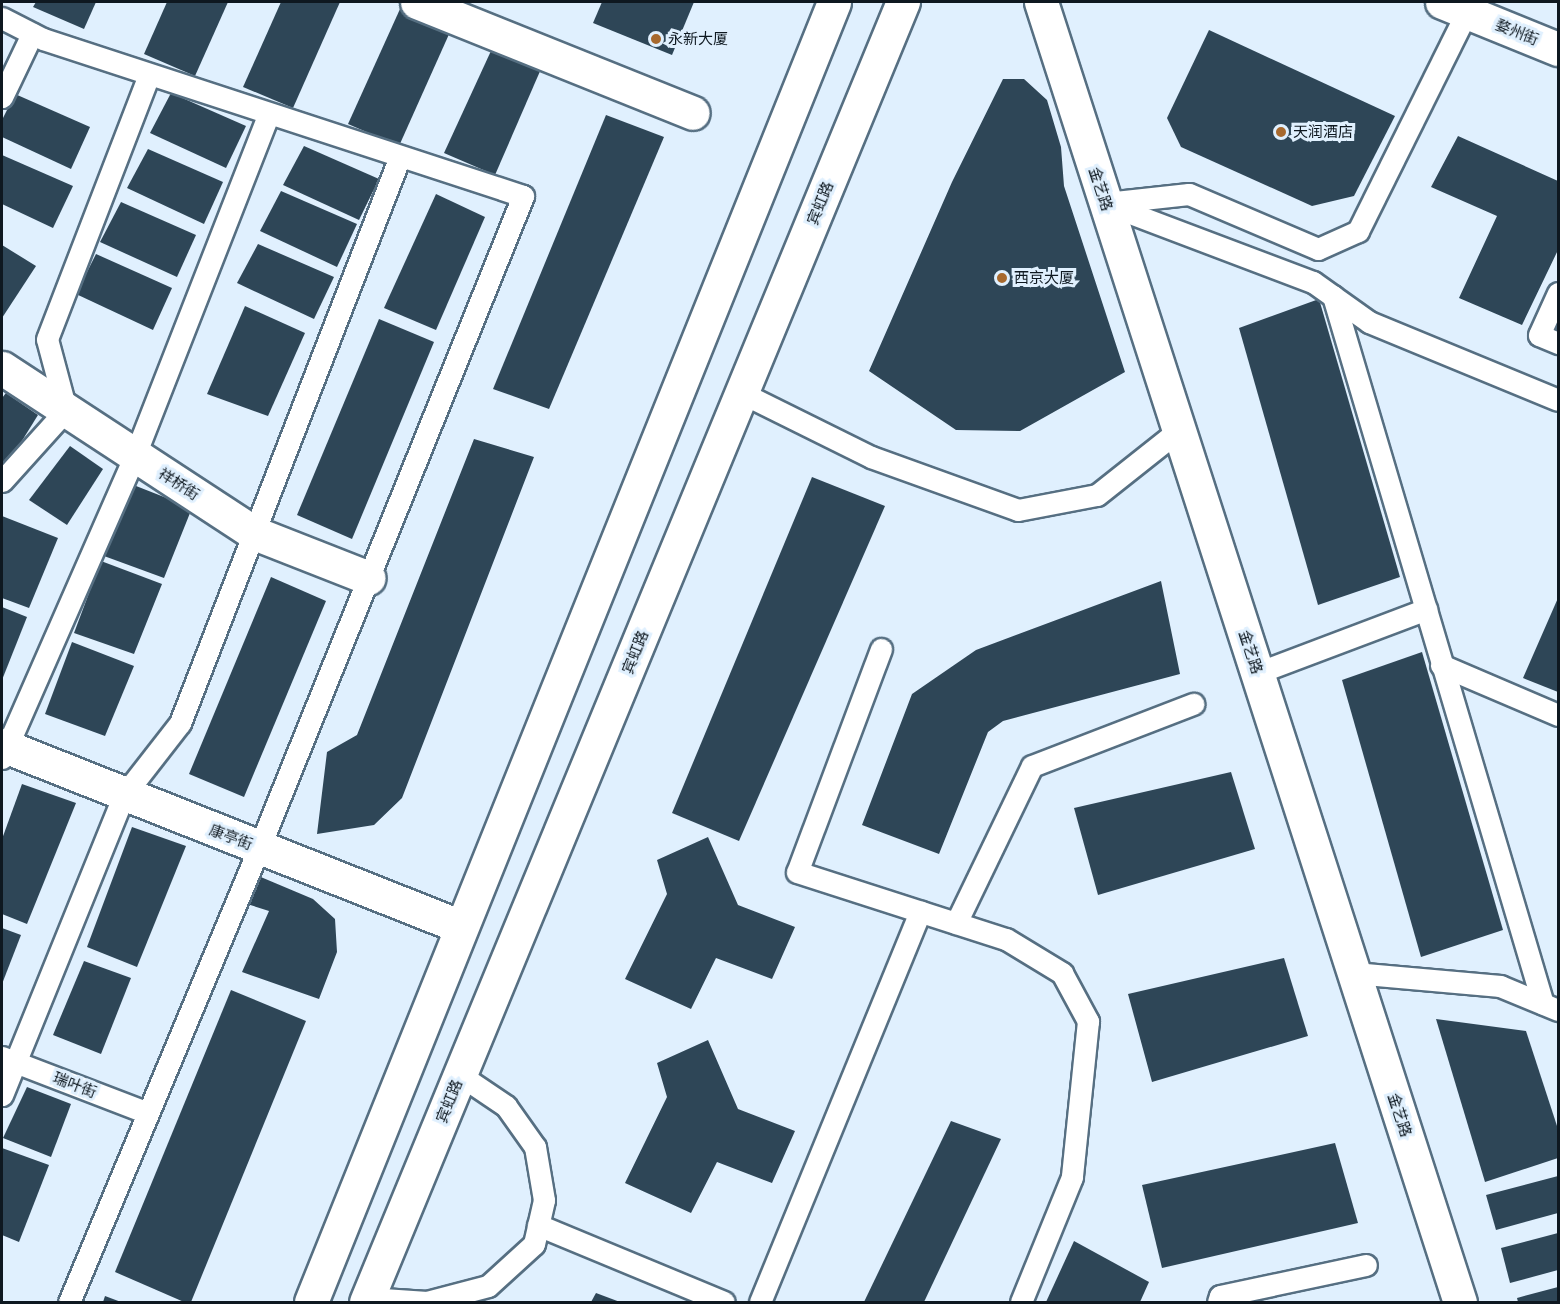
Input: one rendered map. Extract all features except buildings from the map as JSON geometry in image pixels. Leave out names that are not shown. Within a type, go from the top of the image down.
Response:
[{"type":"main road","points":[[417,2],[693,113]]},
{"type":"main road","points":[[310,1302],[834,2]]},
{"type":"main road","name":"宾虹路","points":[[367,1300],[903,2]]},
{"type":"main road","name":"金艺路","points":[[1041,2],[1460,1302]]},
{"type":"main road","name":"婺州街","points":[[1454,7],[1558,49]]},
{"type":"main road","name":"祥桥街","points":[[2,368],[254,533],[369,578]]},
{"type":"main road","name":"康亭街","points":[[3,750],[461,927]]},
{"type":"lane","points":[[1106,204],[1189,194],[1318,249],[1358,231],[1454,7]]},
{"type":"lane","points":[[2,18],[33,34],[149,75],[399,159],[523,196],[259,848],[69,1302]]},
{"type":"lane","points":[[2,98],[33,34]]},
{"type":"lane","points":[[2,481],[66,410],[47,339],[149,75]]},
{"type":"lane","points":[[3,750],[135,455],[268,115]]},
{"type":"lane","points":[[2,1095],[8,1059],[124,795],[180,723],[399,159]]},
{"type":"lane","points":[[1106,204],[1313,282],[1370,322],[1558,400]]},
{"type":"lane","points":[[1558,293],[1539,335],[1558,343]]},
{"type":"lane","points":[[1333,296],[1441,665],[1551,1007]]},
{"type":"lane","points":[[742,393],[871,457],[1018,510],[1097,495],[1179,430]]},
{"type":"lane","points":[[1257,673],[1426,609]]},
{"type":"lane","points":[[881,649],[797,872],[1006,939],[1062,974],[1089,1021],[1072,1177],[1021,1302]]},
{"type":"lane","points":[[1441,665],[1558,715]]},
{"type":"lane","points":[[956,923],[1032,766],[1193,704]]},
{"type":"lane","points":[[760,1302],[920,912]]},
{"type":"lane","points":[[1354,973],[1500,986],[1551,1007]]},
{"type":"lane","name":"瑞叶街","points":[[8,1059],[148,1113]]},
{"type":"lane","points":[[367,1300],[428,1302],[488,1286],[534,1244],[544,1200],[535,1147],[506,1106],[460,1075]]},
{"type":"lane","points":[[538,1225],[724,1302]]},
{"type":"lane","points":[[1218,1302],[1220,1296],[1366,1265]]},
{"type":"place","name":"永新大厦","points":[[656,39]]},
{"type":"place","name":"天润酒店","points":[[1281,132]]},
{"type":"place","name":"西京大厦","points":[[1002,278]]}]
